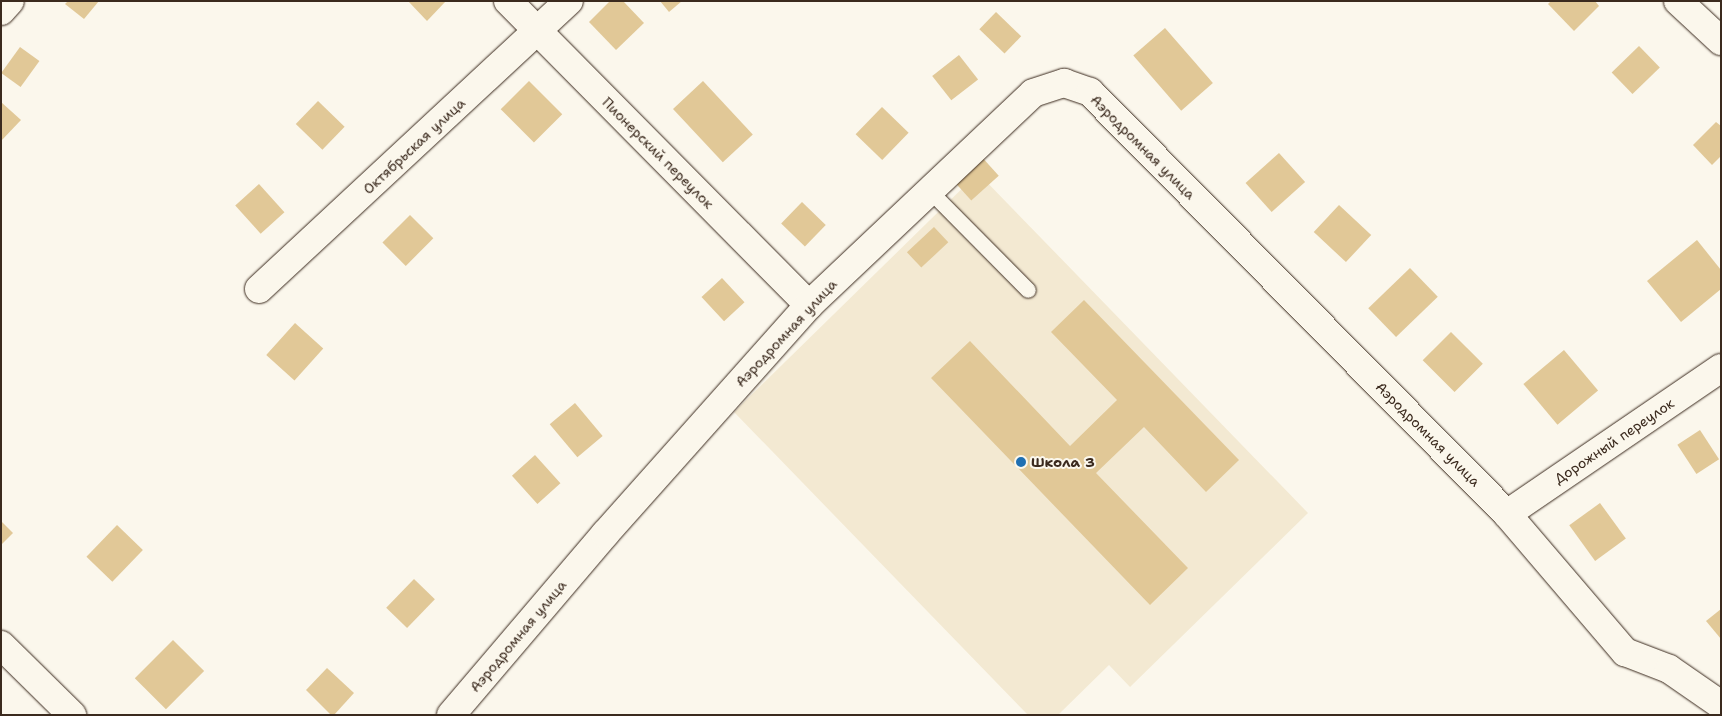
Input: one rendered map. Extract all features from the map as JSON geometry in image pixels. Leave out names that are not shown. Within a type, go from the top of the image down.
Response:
[{"type":"street","points":[[1,11],[10,1]]},
{"type":"street","name":"Пионерский переулок","points":[[508,1],[809,305]]},
{"type":"street","name":"Октябрьская улица","points":[[259,289],[538,32],[569,1]]},
{"type":"street","points":[[1678,1],[1721,41]]},
{"type":"street","name":"Аэродромная улица","points":[[451,715],[605,534],[809,305],[1033,93],[1064,83],[1090,92],[1507,514],[1626,652],[1669,670],[1721,704]]},
{"type":"street","name":"Дорожный переулок","points":[[1507,514],[1721,368]]},
{"type":"street","points":[[1,645],[72,715]]},
{"type":"lane","points":[[930,191],[1028,290]]},
{"type":"shaded area","name":"Школа 3","points":[[978,173],[1308,513],[1130,687],[1109,665],[1058,715],[1028,715],[734,412]]},
{"type":"building","points":[[68,1],[99,1],[84,19],[65,4]]},
{"type":"building","points":[[408,1],[446,1],[427,21]]},
{"type":"building","points":[[610,1],[623,1],[644,23],[616,50],[589,22]]},
{"type":"building","points":[[660,1],[682,1],[669,12]]},
{"type":"building","points":[[1551,1],[1595,1],[1599,6],[1574,31],[1548,4]]},
{"type":"building","points":[[996,12],[1021,36],[1005,54],[979,29]]},
{"type":"building","points":[[1165,28],[1213,83],[1181,111],[1133,56]]},
{"type":"building","points":[[1639,46],[1660,68],[1633,94],[1612,72]]},
{"type":"building","points":[[20,47],[39,61],[21,87],[1,73]]},
{"type":"building","points":[[959,55],[978,79],[951,100],[932,76]]},
{"type":"building","points":[[529,81],[562,114],[534,143],[501,109]]},
{"type":"building","points":[[703,81],[753,134],[723,162],[673,109]]},
{"type":"building","points":[[318,101],[345,127],[322,150],[296,124]]},
{"type":"building","points":[[1,102],[21,120],[1,141]]},
{"type":"building","points":[[882,107],[909,133],[882,160],[856,134]]},
{"type":"building","points":[[1716,122],[1721,126],[1721,156],[1712,165],[1693,145]]},
{"type":"building","points":[[1279,153],[1305,182],[1272,212],[1246,183]]},
{"type":"building","points":[[980,155],[999,176],[971,201],[953,180]]},
{"type":"building","points":[[259,184],[284,212],[261,234],[235,205]]},
{"type":"building","points":[[802,202],[826,225],[805,247],[781,224]]},
{"type":"building","points":[[1339,205],[1371,235],[1346,262],[1314,232]]},
{"type":"building","points":[[410,215],[433,238],[406,266],[382,243]]},
{"type":"building","points":[[934,227],[948,242],[921,268],[907,252]]},
{"type":"building","points":[[1697,240],[1721,270],[1721,289],[1681,322],[1647,281]]},
{"type":"building","points":[[1410,268],[1438,297],[1396,337],[1368,308]]},
{"type":"building","points":[[722,278],[745,302],[724,321],[702,297]]},
{"type":"building","points":[[1084,300],[1239,460],[1206,492],[1144,427],[1096,473],[1188,568],[1150,605],[931,378],[970,341],[1070,446],[1117,400],[1051,332]]},
{"type":"building","points":[[295,323],[323,348],[294,380],[266,355]]},
{"type":"building","points":[[1451,332],[1483,364],[1455,392],[1423,360]]},
{"type":"building","points":[[1564,350],[1598,391],[1557,425],[1523,384]]},
{"type":"building","points":[[575,403],[603,436],[577,457],[550,424]]},
{"type":"building","points":[[1700,430],[1719,459],[1696,474],[1677,445]]},
{"type":"building","points":[[535,455],[560,483],[537,504],[512,476]]},
{"type":"building","points":[[1600,503],[1626,539],[1595,561],[1569,525]]},
{"type":"building","points":[[1,521],[13,533],[1,545]]},
{"type":"building","points":[[117,525],[143,550],[112,582],[86,557]]},
{"type":"building","points":[[414,579],[435,599],[407,628],[386,608]]},
{"type":"building","points":[[1721,609],[1721,639],[1706,621]]},
{"type":"building","points":[[173,640],[204,671],[166,709],[135,678]]},
{"type":"building","points":[[327,668],[354,693],[334,715],[331,715],[306,690]]},
{"type":"place","name":"Школа 3","points":[[1021,462]]}]
